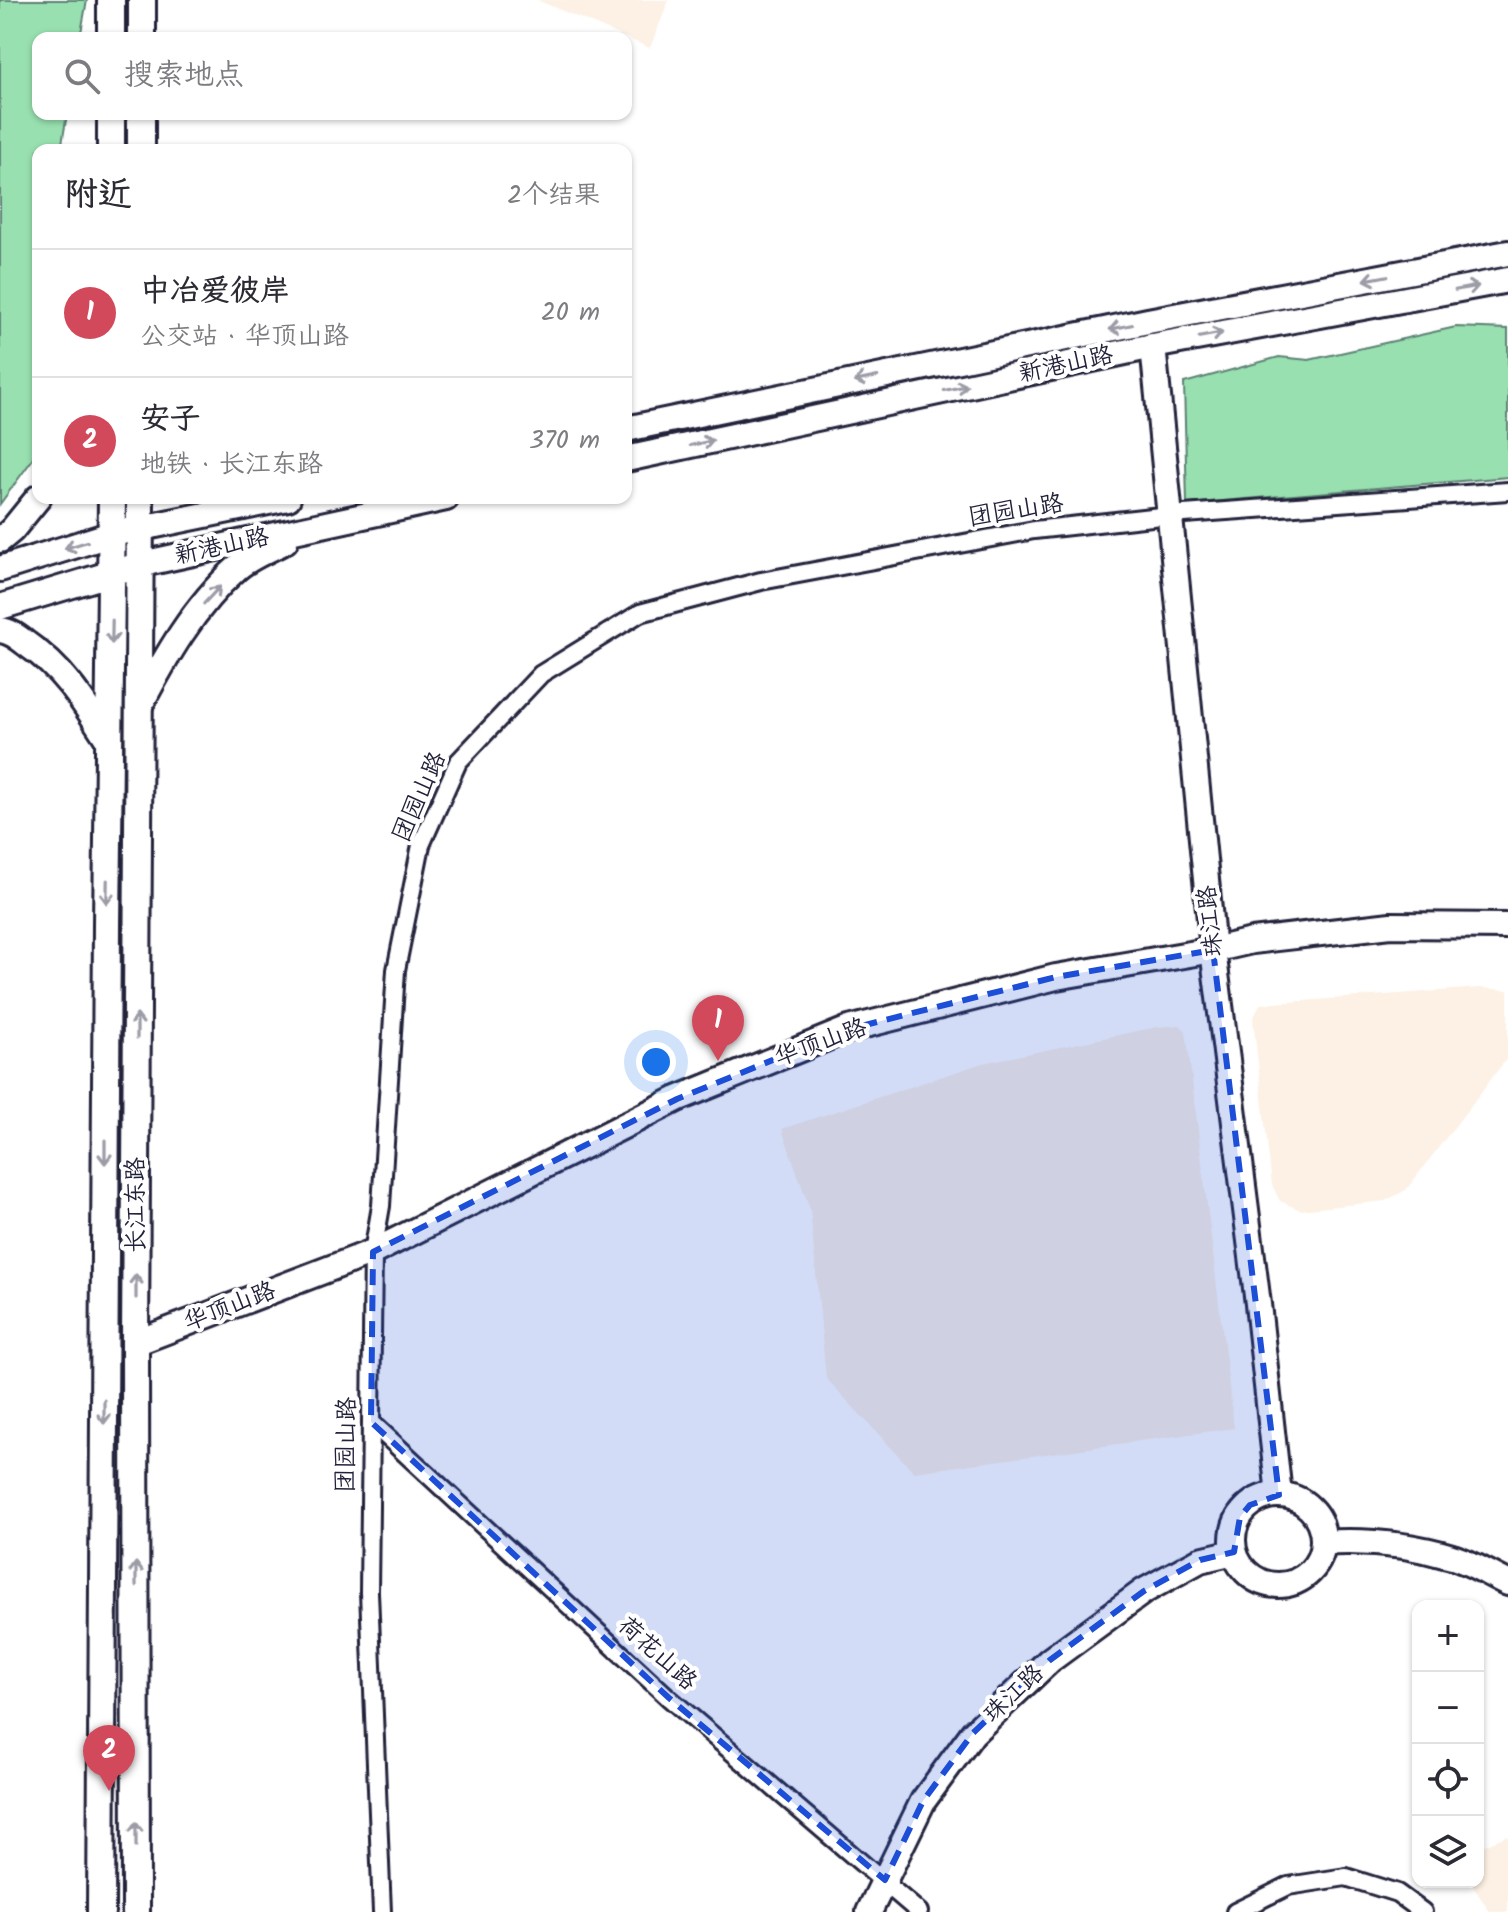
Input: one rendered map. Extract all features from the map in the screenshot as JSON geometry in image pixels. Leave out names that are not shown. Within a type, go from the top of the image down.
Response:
[{"type":"main road","points":[[111,0],[111,32]]},
{"type":"main road","points":[[142,0],[142,32]]},
{"type":"main road","points":[[111,120],[111,144]]},
{"type":"main road","points":[[141,120],[141,144]]},
{"type":"main road","name":"长江东路","points":[[101,1912],[112,504]]},
{"type":"main road","name":"长江东路","points":[[136,1912],[135,1343],[140,504]]},
{"type":"street","name":"新港山路","points":[[632,428],[1148,321],[1508,253]]},
{"type":"street","name":"新港山路","points":[[632,458],[1153,346],[1508,280]]},
{"type":"street","name":"珠江路","points":[[1153,346],[1213,950],[1279,1495]]},
{"type":"street","name":"团园山路","points":[[382,1912],[369,1592],[373,1252],[381,1206],[396,970],[421,845],[458,762],[541,674],[640,613],[761,581],[1034,530],[1170,515],[1508,491]]},
{"type":"street","points":[[0,540],[33,504]]},
{"type":"street","name":"新港山路","points":[[0,569],[112,534],[257,504]]},
{"type":"street","name":"新港山路","points":[[0,607],[142,564],[418,504]]},
{"type":"street","points":[[139,707],[162,664],[203,605],[237,568],[308,528]]},
{"type":"street","points":[[0,630],[8,631],[63,673],[110,743]]},
{"type":"street","name":"华顶山路","points":[[135,1343],[373,1252],[677,1099],[849,1029],[1056,977],[1252,941],[1391,925],[1508,926]]},
{"type":"street","name":"荷花山路","points":[[371,1422],[669,1698],[919,1912]]},
{"type":"street","points":[[1279,1495],[1295,1499],[1308,1507],[1321,1526],[1323,1543],[1319,1558],[1305,1576],[1275,1586],[1252,1577],[1241,1566],[1234,1552],[1233,1541],[1240,1517],[1250,1505],[1279,1495]]},
{"type":"street","points":[[1323,1543],[1348,1541],[1396,1545],[1454,1557],[1508,1583]]},
{"type":"street","name":"珠江路","points":[[869,1912],[923,1801],[973,1733],[1050,1660],[1144,1591],[1200,1560],[1234,1552]]},
{"type":"street","points":[[1235,1912],[1288,1886],[1346,1877],[1397,1893],[1423,1912]]},
{"type":"highlighted area","points":[[1213,950],[1279,1495],[1250,1505],[1240,1517],[1234,1552],[1200,1560],[1144,1591],[1050,1660],[973,1733],[923,1801],[885,1880],[669,1698],[371,1422],[373,1252],[677,1099],[849,1029],[1056,977]]},
{"type":"shaded area","points":[[537,0],[669,0],[650,48],[632,40],[632,32],[612,32]]},
{"type":"shaded area","points":[[1480,988],[1508,990],[1508,1057],[1406,1190],[1385,1201],[1300,1210],[1280,1201],[1272,1185],[1253,1019],[1260,1004]]},
{"type":"shaded area","points":[[1180,1025],[1186,1031],[1234,1428],[914,1472],[826,1378],[810,1209],[782,1129],[983,1063]]},
{"type":"shaded area","points":[[1508,1835],[1508,1912],[1490,1912],[1474,1888],[1484,1888],[1484,1845]]},
{"type":"green space","points":[[0,0],[87,0],[81,32],[32,32],[32,120],[66,120],[62,144],[32,144],[32,460],[0,504]]},
{"type":"green space","points":[[1456,327],[1508,329],[1508,477],[1187,504],[1184,383],[1279,357],[1309,360]]},
{"type":"place","name":"中冶爱彼岸","points":[[718,1061]]},
{"type":"place","name":"安子","points":[[109,1791]]}]
